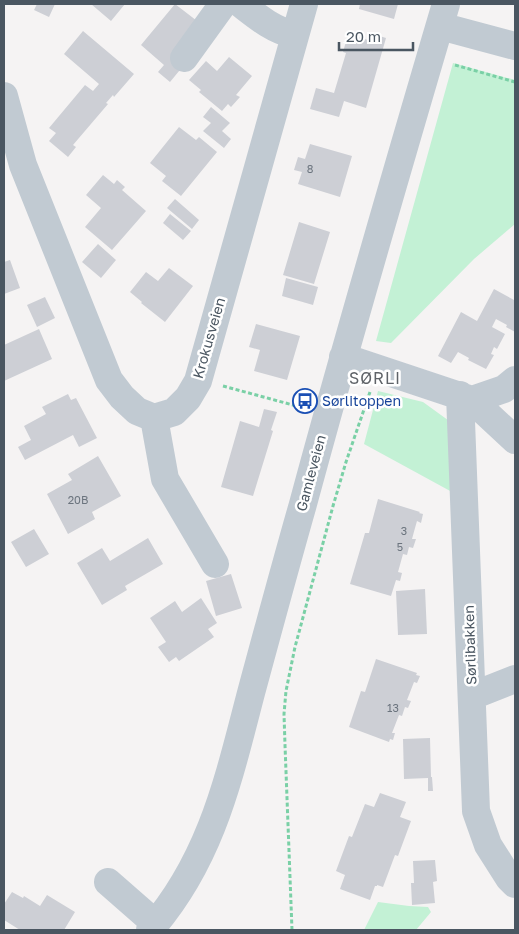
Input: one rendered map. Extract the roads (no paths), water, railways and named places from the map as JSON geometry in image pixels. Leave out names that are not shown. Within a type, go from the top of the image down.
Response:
[{"type":"street","points":[[184,58],[223,4]]},
{"type":"street","points":[[241,4],[280,31],[294,35]]},
{"type":"street","name":"Krokusveien","points":[[154,418],[174,412],[188,398],[198,381],[304,4]]},
{"type":"street","points":[[443,15],[515,46]]},
{"type":"street","name":"Gamleveien","points":[[153,927],[190,875],[215,821],[343,357],[443,15]]},
{"type":"street","points":[[4,96],[23,165],[109,380],[136,411],[154,418],[165,479],[215,564]]},
{"type":"street","points":[[343,357],[466,397],[515,440]]},
{"type":"street","points":[[466,397],[504,389],[515,380]]},
{"type":"street","name":"Sørlibakken","points":[[466,397],[476,811],[488,846],[515,884]]},
{"type":"street","points":[[472,696],[515,679]]},
{"type":"street","points":[[108,882],[153,927]]},
{"type":"place","name":"Sørlitoppen","points":[[305,401]]},
{"type":"district","name":"SØRLI","points":[[375,378]]}]
